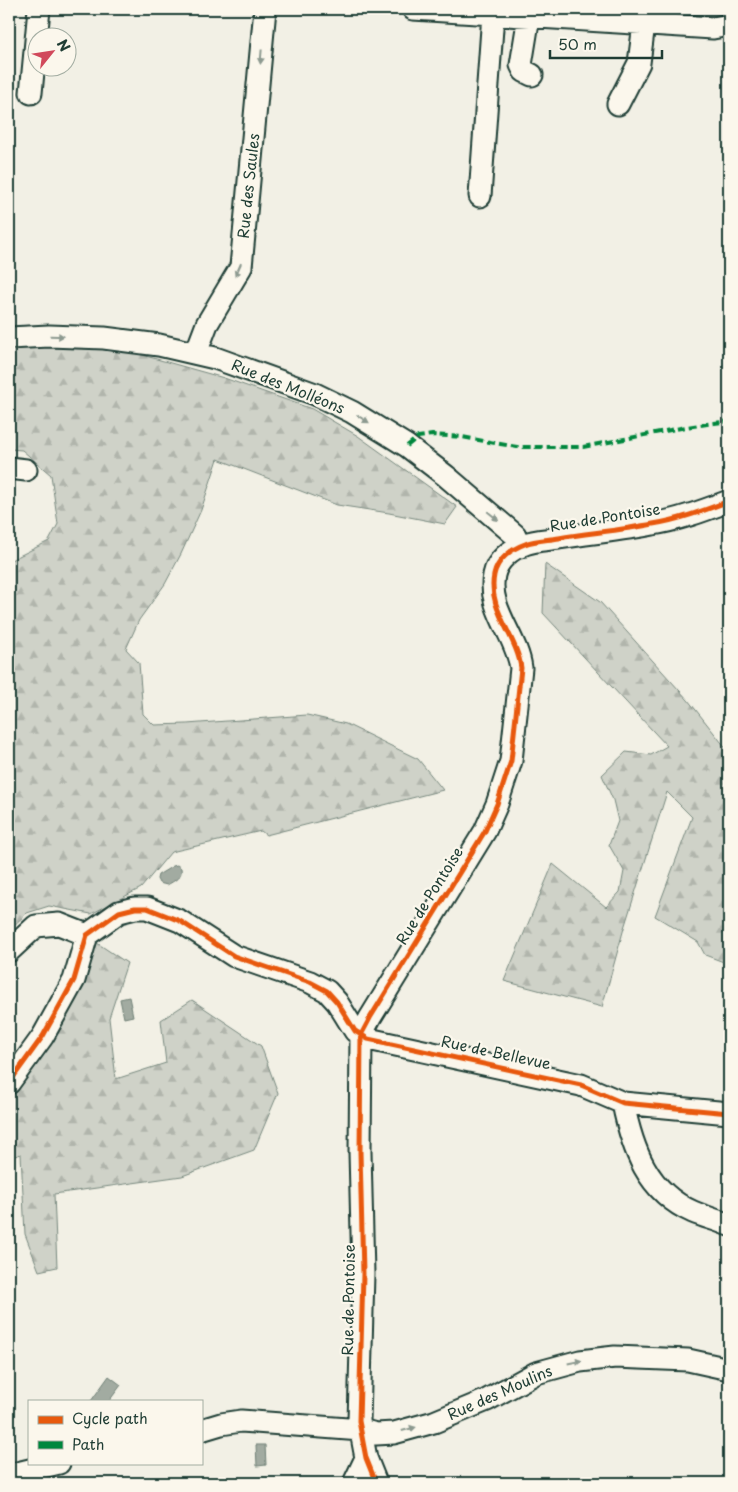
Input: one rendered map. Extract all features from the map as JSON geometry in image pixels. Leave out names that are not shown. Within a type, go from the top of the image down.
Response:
[{"type":"street","points":[[31,93],[39,9]]},
{"type":"street","name":"Rue des Saules","points":[[196,353],[207,324],[241,267],[265,9]]},
{"type":"street","points":[[413,9],[498,12],[529,16],[713,28],[729,25]]},
{"type":"street","points":[[480,196],[498,12]]},
{"type":"street","points":[[529,16],[521,65],[524,71],[532,75]]},
{"type":"street","points":[[618,104],[639,63],[644,24]]},
{"type":"street","name":"Rue des Molléons","points":[[9,338],[49,336],[104,338],[159,345],[196,353],[315,394],[352,412],[407,446],[446,476],[515,535],[520,547]]},
{"type":"street","name":"Rue de Pontoise","points":[[376,1483],[366,1458],[359,1421],[363,1274],[360,1152],[361,1035],[485,831],[497,804],[511,761],[521,668],[519,655],[498,612],[494,596],[494,574],[506,554],[526,544],[602,530],[654,524],[693,514],[729,501]]},
{"type":"street","points":[[9,1083],[43,1036],[74,980],[87,935],[119,912],[135,908],[147,908],[180,921],[234,956],[310,982],[327,991],[337,1002],[355,1031],[361,1035]]},
{"type":"street","points":[[9,951],[36,926],[59,924],[87,935]]},
{"type":"street","name":"Rue de Bellevue","points":[[361,1035],[581,1085],[623,1103],[729,1113]]},
{"type":"street","points":[[623,1103],[630,1136],[643,1165],[653,1180],[668,1197],[692,1211],[729,1225]]},
{"type":"street","name":"Rue des Moulins","points":[[202,1430],[220,1424],[241,1421],[361,1430],[376,1434],[394,1433],[434,1422],[487,1400],[536,1373],[580,1361],[615,1357],[688,1360],[729,1369]]},
{"type":"street","points":[[354,1483],[366,1458]]},
{"type":"street","points":[[9,1475],[55,1464]]},
{"type":"street","points":[[360,1483],[364,1481],[368,1483]]},
{"type":"green space","points":[[47,346],[128,351],[224,378],[312,409],[358,436],[457,507],[445,524],[337,505],[218,459],[201,510],[181,554],[165,584],[139,620],[126,649],[139,663],[143,714],[154,725],[307,715],[346,724],[418,759],[443,790],[266,835],[261,831],[171,852],[141,888],[91,914],[49,906],[27,913],[9,930],[9,561],[49,541],[58,524],[51,475],[22,450],[9,449],[9,349]]},
{"type":"green space","points":[[545,564],[600,602],[688,700],[729,752],[729,964],[705,955],[698,942],[655,916],[692,817],[667,792],[624,928],[602,1007],[504,981],[553,864],[606,907],[620,892],[624,871],[609,845],[618,821],[613,800],[602,775],[626,752],[651,755],[667,746],[543,613]]},
{"type":"green space","points":[[94,941],[127,963],[109,1018],[116,1079],[166,1063],[161,1020],[192,1000],[261,1046],[278,1093],[254,1150],[182,1176],[54,1194],[57,1267],[39,1271],[25,1234],[21,1154],[9,1158],[9,1100],[69,1011]]},
{"type":"shaded area","points":[[177,865],[181,868],[181,874],[177,878],[167,885],[159,883],[158,875]]},
{"type":"shaded area","points":[[129,997],[133,1016],[124,1018],[120,999]]},
{"type":"shaded area","points":[[109,1376],[121,1385],[110,1400],[92,1400]]},
{"type":"shaded area","points":[[256,1445],[265,1445],[266,1465],[257,1466]]},
{"type":"marked path","points":[[407,446],[418,437],[432,435],[462,437],[517,447],[583,447],[686,427],[729,421]]},
{"type":"cycle path","points":[[376,1483],[366,1458],[359,1421],[363,1274],[360,1152],[361,1035],[485,831],[497,804],[511,761],[521,668],[514,645],[498,611],[493,587],[494,575],[501,560],[510,552],[529,543],[663,522],[729,501]]},
{"type":"cycle path","points":[[9,1083],[43,1036],[74,980],[87,935],[119,912],[135,908],[147,908],[180,921],[234,956],[310,982],[327,991],[337,1002],[355,1031],[368,1039],[581,1085],[623,1103],[729,1113]]}]
